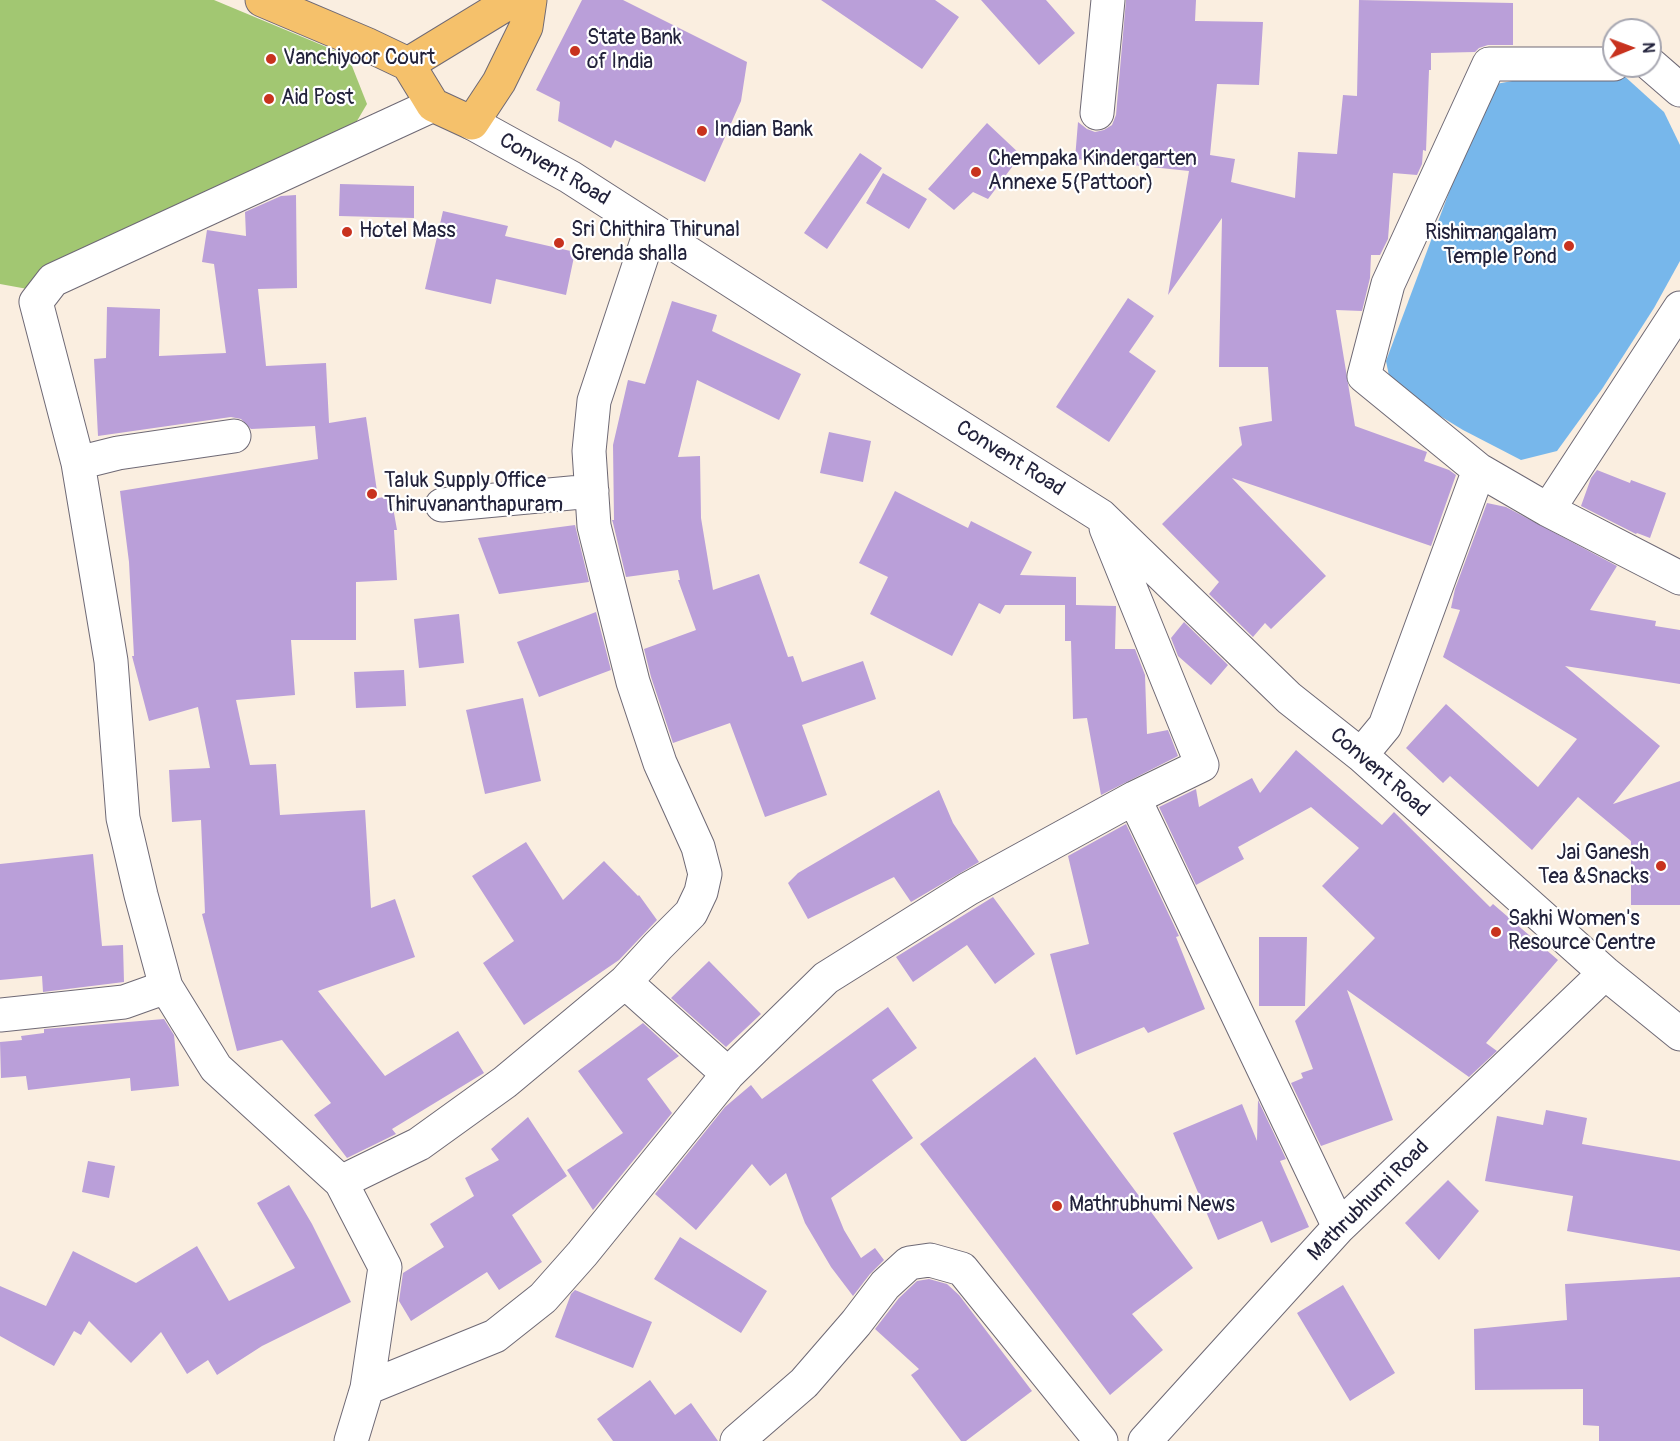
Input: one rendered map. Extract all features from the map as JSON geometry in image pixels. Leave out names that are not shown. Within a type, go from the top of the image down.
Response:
[{"type":"main road","points":[[262,0],[408,64],[433,105]]},
{"type":"main road","points":[[408,64],[513,0]]},
{"type":"main road","points":[[472,123],[499,82],[526,27],[530,0]]},
{"type":"main road","name":"Convent Road","points":[[433,105],[472,123]]},
{"type":"street","points":[[1097,113],[1108,0]]},
{"type":"street","points":[[1602,64],[1489,64],[1388,284],[1364,376],[1479,470],[1548,510],[1680,578]]},
{"type":"street","points":[[1662,74],[1680,90]]},
{"type":"street","points":[[351,1441],[367,1388],[385,1267],[341,1182],[216,1068],[166,987],[123,818],[111,661],[78,463],[36,302],[52,280],[433,105]]},
{"type":"street","name":"Convent Road","points":[[472,123],[570,177],[1101,516],[1289,698],[1361,754],[1605,973],[1680,1034]]},
{"type":"street","points":[[341,1182],[419,1144],[505,1082],[626,982],[691,913],[701,892],[705,874],[698,847],[660,763],[633,682],[594,526],[589,451],[594,401],[651,229]]},
{"type":"street","points":[[1548,510],[1680,308]]},
{"type":"street","points":[[78,463],[118,453],[234,436]]},
{"type":"street","points":[[1361,754],[1385,726],[1479,470]]},
{"type":"street","points":[[442,505],[592,491]]},
{"type":"street","points":[[367,1388],[495,1336],[543,1298],[582,1254],[728,1074],[826,978],[968,889],[1134,798],[1202,765],[1101,516]]},
{"type":"street","points":[[1134,798],[1339,1227]]},
{"type":"street","name":"Mathrubhumi Road","points":[[1145,1441],[1339,1227],[1605,973]]},
{"type":"street","points":[[626,982],[728,1074]]},
{"type":"street","points":[[0,1015],[124,1002],[166,987]]},
{"type":"street","points":[[737,1441],[804,1383],[856,1323],[885,1285],[909,1263],[930,1260],[963,1269],[1101,1441]]},
{"type":"green space","points":[[0,0],[214,0],[348,56],[367,104],[354,126],[55,294],[0,284]]},
{"type":"water","points":[[1602,74],[1602,78],[1627,78],[1664,112],[1680,145],[1680,261],[1654,308],[1602,389],[1557,451],[1521,460],[1463,430],[1391,386],[1386,361],[1473,128],[1496,84],[1539,76]]},
{"type":"building","points":[[582,0],[623,0],[747,62],[741,101],[705,182],[615,140],[611,148],[558,121],[560,102],[536,90]]},
{"type":"building","points":[[821,0],[935,0],[959,17],[922,69]]},
{"type":"building","points":[[981,0],[1046,0],[1075,33],[1039,65]]},
{"type":"building","points":[[1126,0],[1196,0],[1195,21],[1263,22],[1259,85],[1217,84],[1210,155],[1235,159],[1231,182],[1295,198],[1298,152],[1337,154],[1343,95],[1357,96],[1359,0],[1513,3],[1513,45],[1488,45],[1475,52],[1431,53],[1426,151],[1423,150],[1422,164],[1417,175],[1393,173],[1388,239],[1380,255],[1371,255],[1370,278],[1362,311],[1336,310],[1355,426],[1427,452],[1424,461],[1456,475],[1431,546],[1232,478],[1326,576],[1271,629],[1265,623],[1253,637],[1209,594],[1219,582],[1162,524],[1242,445],[1239,427],[1272,421],[1268,367],[1219,367],[1222,218],[1168,295],[1189,171],[1075,159],[1078,122],[1095,132],[1112,125],[1116,115]]},
{"type":"building","name":"Chempaka Kindergarten Annexe 5(Pattoor)","points":[[987,123],[1021,155],[988,199],[973,192],[954,210],[928,189]]},
{"type":"building","points":[[860,153],[882,168],[827,249],[804,233]]},
{"type":"building","points":[[883,173],[927,199],[909,229],[866,203]]},
{"type":"building","points":[[340,184],[414,186],[414,218],[339,216]]},
{"type":"building","points":[[296,195],[297,288],[258,289],[266,366],[326,363],[329,423],[366,417],[378,498],[391,496],[397,530],[394,530],[397,580],[356,582],[356,640],[291,640],[295,695],[236,700],[250,765],[276,764],[280,815],[365,810],[371,908],[395,899],[415,957],[318,991],[385,1076],[458,1031],[484,1073],[392,1129],[396,1134],[347,1158],[314,1115],[331,1103],[282,1040],[237,1051],[202,914],[205,913],[201,820],[172,822],[169,770],[210,768],[198,707],[149,721],[132,656],[134,656],[129,562],[120,491],[318,459],[315,426],[251,429],[241,419],[231,417],[98,436],[94,359],[106,358],[107,307],[160,309],[159,356],[226,353],[214,264],[202,262],[207,230],[246,236],[245,212],[281,196]]},
{"type":"building","points":[[443,211],[508,226],[505,236],[575,252],[566,295],[496,279],[491,304],[425,289]]},
{"type":"building","points":[[1128,298],[1154,316],[1129,352],[1156,371],[1109,442],[1056,407]]},
{"type":"building","points":[[672,301],[717,315],[712,331],[801,374],[779,420],[697,380],[678,457],[700,456],[701,518],[713,590],[759,574],[788,657],[793,656],[802,682],[863,661],[876,699],[802,725],[827,795],[765,817],[730,723],[673,743],[644,649],[696,630],[678,580],[680,580],[678,570],[626,577],[612,520],[614,520],[613,445],[628,380],[645,384]]},
{"type":"building","points":[[829,432],[871,441],[863,482],[820,473]]},
{"type":"building","points":[[1597,470],[1630,483],[1631,480],[1666,493],[1650,538],[1636,534],[1581,506],[1591,478]]},
{"type":"building","points":[[895,491],[968,528],[971,521],[1032,552],[1020,575],[1076,577],[1076,605],[1116,606],[1115,649],[1135,649],[1145,675],[1147,734],[1168,730],[1178,756],[1101,795],[1087,718],[1073,719],[1071,641],[1065,641],[1065,605],[1005,605],[1000,614],[979,603],[952,656],[870,614],[888,577],[859,563]]},
{"type":"building","points":[[1487,503],[1506,507],[1617,566],[1590,610],[1656,621],[1655,626],[1680,630],[1680,684],[1565,666],[1660,746],[1613,804],[1680,781],[1680,905],[1631,905],[1631,841],[1578,797],[1532,850],[1450,776],[1443,783],[1406,748],[1446,704],[1538,787],[1577,739],[1443,657],[1460,610],[1451,608],[1455,589]]},
{"type":"building","points":[[575,525],[589,582],[499,594],[478,538]]},
{"type":"building","points":[[596,612],[611,670],[539,697],[517,642]]},
{"type":"building","points":[[459,614],[464,663],[419,668],[414,619]]},
{"type":"building","points":[[1184,622],[1228,665],[1211,685],[1178,656],[1171,638]]},
{"type":"building","points":[[404,670],[406,706],[356,708],[354,672]]},
{"type":"building","points":[[523,698],[541,781],[485,794],[466,710]]},
{"type":"building","points":[[1296,750],[1382,825],[1394,812],[1490,907],[1493,904],[1558,960],[1486,1043],[1497,1051],[1469,1077],[1347,990],[1393,1120],[1321,1146],[1291,1083],[1303,1078],[1301,1073],[1313,1069],[1295,1021],[1375,938],[1322,886],[1359,848],[1311,807],[1238,847],[1244,859],[1196,885],[1159,807],[1196,789],[1199,807],[1252,778],[1260,793]]},
{"type":"building","points":[[939,790],[953,823],[979,862],[911,902],[894,877],[808,919],[788,883],[798,873]]},
{"type":"building","points":[[1126,824],[1179,936],[1176,937],[1205,1009],[1148,1033],[1144,1027],[1076,1055],[1050,954],[1089,944],[1068,856]]},
{"type":"building","points":[[526,842],[563,900],[604,861],[639,895],[657,920],[619,960],[524,1025],[483,963],[514,941],[472,876]]},
{"type":"building","points":[[93,854],[102,946],[123,945],[124,982],[43,992],[42,976],[0,980],[0,864]]},
{"type":"building","points":[[993,897],[1035,954],[995,984],[967,945],[913,982],[896,957]]},
{"type":"building","points":[[1259,937],[1307,937],[1305,1006],[1259,1006]]},
{"type":"building","points":[[709,961],[761,1014],[726,1047],[671,998]]},
{"type":"building","points":[[888,1007],[917,1048],[872,1080],[913,1138],[831,1198],[844,1230],[861,1258],[875,1248],[884,1260],[853,1296],[831,1267],[805,1223],[786,1173],[770,1186],[752,1164],[696,1230],[655,1194],[725,1107],[751,1085],[762,1099]]},
{"type":"building","points":[[164,1019],[174,1035],[179,1086],[131,1091],[130,1078],[28,1090],[26,1076],[1,1078],[0,1042],[22,1040],[21,1036],[44,1033],[44,1029]]},
{"type":"building","points":[[643,1023],[679,1056],[647,1079],[672,1113],[593,1210],[567,1170],[623,1133],[578,1071]]},
{"type":"building","name":"Mathrubhumi News","points":[[1035,1057],[1193,1268],[1132,1314],[1163,1350],[1110,1395],[920,1144]]},
{"type":"building","points":[[1258,1100],[1286,1159],[1280,1161],[1309,1227],[1271,1243],[1262,1221],[1218,1240],[1173,1133],[1242,1104],[1257,1141]]},
{"type":"building","points":[[1546,1110],[1587,1118],[1582,1144],[1680,1161],[1680,1251],[1567,1231],[1573,1196],[1485,1181],[1497,1116],[1543,1125]]},
{"type":"building","points":[[528,1117],[567,1176],[512,1215],[542,1262],[499,1290],[487,1272],[411,1321],[399,1301],[403,1273],[444,1247],[430,1224],[474,1196],[465,1178],[499,1160],[491,1149]]},
{"type":"building","points":[[88,1161],[115,1166],[109,1198],[82,1192]]},
{"type":"building","points":[[1448,1180],[1479,1211],[1439,1260],[1405,1223]]},
{"type":"building","points":[[289,1185],[312,1224],[351,1302],[262,1346],[217,1375],[208,1360],[187,1374],[161,1332],[131,1363],[89,1321],[81,1335],[74,1331],[54,1366],[0,1336],[0,1286],[46,1306],[73,1251],[136,1283],[197,1246],[229,1301],[295,1268],[257,1203]]},
{"type":"building","points":[[680,1237],[767,1291],[741,1333],[654,1279]]},
{"type":"building","points":[[1680,1277],[1680,1441],[1599,1441],[1599,1426],[1583,1425],[1583,1389],[1475,1390],[1474,1329],[1567,1320],[1565,1284]]},
{"type":"building","points":[[929,1279],[947,1284],[959,1295],[1032,1391],[966,1441],[961,1441],[911,1375],[919,1369],[875,1329],[899,1298],[917,1281]]},
{"type":"building","points":[[1343,1285],[1395,1373],[1350,1401],[1297,1313]]},
{"type":"building","points":[[575,1290],[652,1322],[633,1368],[555,1337],[571,1294]]},
{"type":"building","points":[[650,1380],[675,1415],[691,1403],[718,1441],[613,1441],[597,1419]]},
{"type":"place","name":"State Bank of India","points":[[575,51]]},
{"type":"place","name":"Vanchiyoor Court","points":[[271,59]]},
{"type":"place","name":"Aid Post","points":[[269,99]]},
{"type":"place","name":"Indian Bank","points":[[702,131]]},
{"type":"place","name":"Chempaka Kindergarten Annexe 5(Pattoor)","points":[[976,172]]},
{"type":"place","name":"Hotel Mass","points":[[347,232]]},
{"type":"place","name":"Sri Chithira Thirunal Grenda shalla","points":[[559,243]]},
{"type":"place","name":"Rishimangalam Temple Pond","points":[[1569,246]]},
{"type":"place","name":"Taluk Supply Office Thiruvananthapuram","points":[[372,494]]},
{"type":"place","name":"Jai Ganesh Tea &Snacks","points":[[1661,866]]},
{"type":"place","name":"Sakhi Women's Resource Centre","points":[[1496,932]]},
{"type":"place","name":"Mathrubhumi News","points":[[1057,1206]]}]
